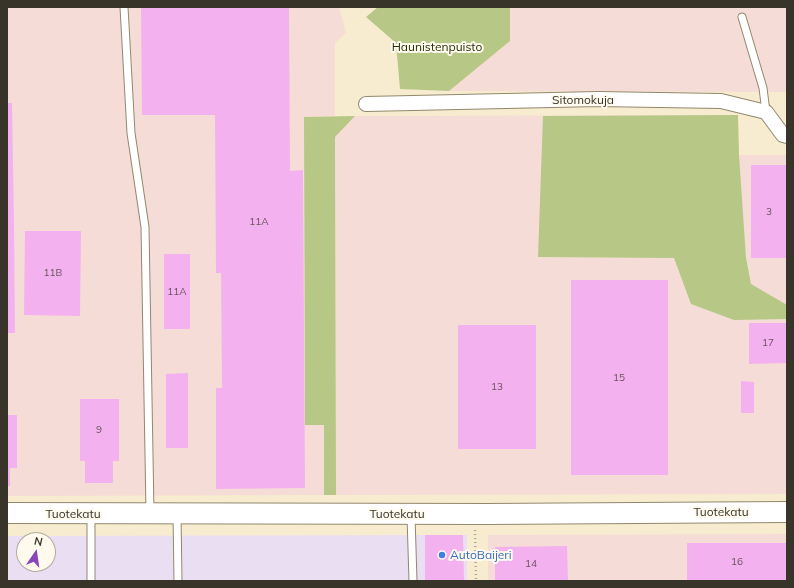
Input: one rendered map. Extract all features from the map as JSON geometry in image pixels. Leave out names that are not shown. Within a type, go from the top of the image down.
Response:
[{"type":"street","name":"Sitomokuja","points":[[366,104],[598,99],[721,101],[766,112]]},
{"type":"street","points":[[766,112],[783,135],[787,136]]},
{"type":"street","name":"Tuotekatu","points":[[7,513],[411,514],[787,512]]},
{"type":"lane","points":[[124,7],[131,133],[145,227],[150,514]]},
{"type":"lane","points":[[742,17],[763,88],[766,112]]},
{"type":"lane","points":[[91,514],[91,581]]},
{"type":"lane","points":[[177,514],[178,581]]},
{"type":"lane","points":[[411,514],[413,581]]},
{"type":"path","points":[[475,530],[476,581]]},
{"type":"shaded area","points":[[7,7],[339,7],[346,33],[335,43],[335,116],[304,117],[305,424],[324,425],[324,495],[7,496]]},
{"type":"shaded area","points":[[510,7],[787,7],[787,92],[449,91],[510,41]]},
{"type":"shaded area","points":[[738,115],[739,155],[787,155],[787,494],[336,495],[335,137],[355,116]]},
{"type":"shaded area","points":[[787,534],[787,581],[488,581],[488,535]]},
{"type":"shaded area","points":[[467,535],[467,581],[7,581],[7,536],[16,536],[16,572],[56,572],[56,536]]},
{"type":"green space","name":"Haunistenpuisto","points":[[378,7],[510,7],[510,41],[449,91],[400,89],[396,43],[366,17]]},
{"type":"green space","points":[[738,115],[739,155],[746,258],[751,284],[787,305],[787,319],[734,320],[691,304],[674,258],[538,257],[543,116]]},
{"type":"green space","points":[[355,116],[335,137],[336,495],[324,495],[324,425],[305,425],[304,117]]},
{"type":"building","points":[[141,7],[289,7],[290,171],[303,170],[305,488],[216,489],[216,388],[222,388],[221,273],[216,273],[215,115],[142,115]]},
{"type":"building","points":[[7,103],[12,103],[15,333],[7,333]]},
{"type":"building","points":[[751,165],[787,165],[787,258],[751,258]]},
{"type":"building","points":[[25,231],[81,231],[80,316],[24,315]]},
{"type":"building","points":[[164,254],[190,254],[190,329],[164,329]]},
{"type":"building","points":[[571,280],[668,280],[668,475],[571,475]]},
{"type":"building","points":[[749,323],[787,323],[787,363],[749,364]]},
{"type":"building","points":[[458,325],[536,325],[536,449],[458,449]]},
{"type":"building","points":[[188,373],[188,448],[166,448],[166,374]]},
{"type":"building","points":[[741,381],[754,382],[754,413],[741,413]]},
{"type":"building","points":[[80,399],[119,399],[119,461],[113,461],[113,483],[85,483],[85,461],[80,461]]},
{"type":"building","points":[[7,415],[17,415],[17,468],[10,468],[10,486],[7,486]]},
{"type":"building","points":[[425,535],[463,535],[464,581],[425,581]]},
{"type":"building","points":[[687,543],[787,543],[787,581],[687,581]]},
{"type":"building","points":[[567,546],[568,581],[495,581],[495,547]]},
{"type":"place","name":"AutoBaijeri","points":[[442,555]]}]
